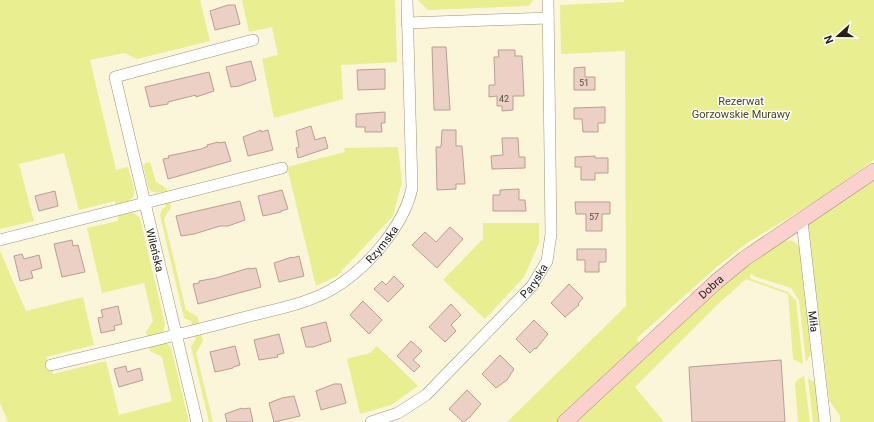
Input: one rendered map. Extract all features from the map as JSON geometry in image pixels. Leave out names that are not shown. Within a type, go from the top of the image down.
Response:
[{"type":"street","name":"Rzymska","points":[[51,366],[308,300],[328,292],[351,277],[398,225],[407,206],[412,188],[407,0]]},
{"type":"street","name":"Paryska","points":[[371,422],[398,413],[426,395],[532,286],[543,270],[549,252],[551,234],[548,0]]},
{"type":"street","points":[[407,23],[548,18]]},
{"type":"street","name":"Wileńska","points":[[197,422],[115,77],[253,40]]},
{"type":"street","points":[[0,240],[282,168]]},
{"type":"street","name":"Dobra","points":[[565,422],[716,282],[744,259],[874,172]]},
{"type":"street","name":"Miła","points":[[802,221],[824,422]]},
{"type":"green space","points":[[0,0],[200,0],[210,41],[137,59],[124,53],[90,60],[116,170],[128,167],[134,188],[133,197],[125,204],[116,207],[115,201],[79,210],[64,153],[19,164],[34,221],[0,229]]},
{"type":"green space","points":[[242,0],[395,0],[397,62],[341,65],[343,99],[274,118],[262,59],[278,55],[272,27],[249,32]]},
{"type":"green space","points":[[418,0],[533,0],[529,6],[428,10]]},
{"type":"green space","name":"Rezerwat Gorzowskie Murawy","points":[[624,0],[874,0],[874,160],[821,198],[747,243],[719,265],[637,338],[642,355],[714,291],[771,247],[787,240],[794,242],[800,249],[811,353],[806,362],[799,300],[791,288],[753,276],[752,273],[749,276],[751,279],[788,292],[796,301],[803,364],[793,359],[788,294],[746,279],[718,304],[635,387],[664,422],[507,422],[626,306],[625,51],[561,54],[560,5],[624,2]]},
{"type":"green space","points":[[398,147],[402,182],[393,216],[337,276],[316,286],[287,167],[345,152],[344,148]]},
{"type":"green space","points":[[150,162],[156,182],[167,189],[168,194],[164,195],[162,192],[156,193],[149,190],[143,164]]},
{"type":"green space","points":[[874,181],[874,422],[840,422],[840,416],[829,400],[808,225]]},
{"type":"green space","points":[[170,202],[171,207],[164,219],[186,310],[198,317],[199,324],[192,325],[191,321],[184,318],[160,215],[162,209],[166,207],[165,203]]},
{"type":"green space","points":[[128,212],[134,213],[140,218],[165,324],[163,332],[147,338],[146,332],[153,321],[144,283],[102,293],[87,228],[118,221],[118,215]]},
{"type":"green space","points":[[483,223],[539,223],[539,243],[524,277],[485,319],[443,280],[483,239]]},
{"type":"green space","points":[[0,251],[26,311],[83,297],[94,345],[46,357],[53,374],[106,361],[119,415],[172,401],[162,357],[150,351],[149,345],[166,343],[171,347],[189,422],[8,422],[0,403]]},
{"type":"green space","points":[[201,334],[203,341],[196,353],[213,422],[209,422],[191,346],[196,339],[195,335]]},
{"type":"green space","points":[[377,346],[418,386],[391,405],[360,414],[347,359],[370,353]]},
{"type":"green space","points":[[804,376],[810,422],[798,422],[795,384],[797,380]]},
{"type":"green space","points":[[808,378],[816,384],[819,422],[813,422]]},
{"type":"building","points":[[228,5],[235,5],[240,24],[215,30],[210,11]]},
{"type":"building","points":[[432,47],[446,47],[450,110],[434,110]]},
{"type":"building","points":[[498,50],[515,50],[515,56],[522,56],[524,96],[513,96],[513,110],[502,111],[502,106],[497,106],[497,96],[489,97],[489,85],[495,85],[494,57],[499,57]]},
{"type":"building","points":[[251,61],[256,80],[231,87],[226,67]]},
{"type":"building","points":[[585,67],[585,77],[595,77],[595,90],[574,90],[574,68]]},
{"type":"building","points":[[385,69],[385,89],[358,90],[357,70]]},
{"type":"building","points":[[209,72],[214,91],[196,97],[196,95],[168,102],[168,104],[150,107],[145,87]]},
{"type":"building","points":[[605,107],[605,123],[598,123],[598,132],[583,132],[582,119],[574,119],[574,108]]},
{"type":"building","points":[[385,112],[385,123],[381,123],[382,132],[365,132],[365,127],[356,127],[356,114]]},
{"type":"building","points":[[311,126],[315,140],[325,137],[328,148],[298,158],[296,148],[299,147],[296,131]]},
{"type":"building","points":[[261,130],[261,132],[268,130],[273,150],[248,156],[243,137]]},
{"type":"building","points":[[442,130],[456,130],[456,146],[462,146],[465,184],[456,184],[456,189],[437,190],[436,147],[441,147]]},
{"type":"building","points":[[502,138],[518,138],[519,157],[525,157],[525,168],[492,169],[491,156],[503,155]]},
{"type":"building","points":[[225,142],[231,161],[168,179],[163,159],[169,158],[168,156],[201,149],[208,146],[207,145]]},
{"type":"building","points":[[595,156],[595,158],[608,158],[608,173],[595,173],[595,180],[581,180],[581,167],[575,167],[575,157]]},
{"type":"building","points":[[519,189],[519,200],[525,200],[526,211],[493,211],[493,195],[500,195],[500,190]]},
{"type":"building","points":[[282,190],[288,209],[263,216],[258,196]]},
{"type":"building","points":[[55,191],[58,206],[39,211],[35,196]]},
{"type":"building","points":[[240,201],[245,220],[228,226],[220,226],[194,234],[181,236],[176,216]]},
{"type":"building","points":[[575,202],[610,202],[610,214],[602,214],[602,231],[586,231],[586,214],[576,214]]},
{"type":"building","points":[[450,227],[463,239],[437,268],[412,245],[425,232],[436,242]]},
{"type":"building","points":[[72,240],[73,246],[78,245],[85,272],[62,277],[54,244]]},
{"type":"building","points":[[577,249],[606,249],[606,262],[599,262],[599,272],[585,272],[585,260],[577,260]]},
{"type":"building","points":[[22,254],[24,259],[39,255],[42,268],[31,271],[33,278],[20,281],[14,256]]},
{"type":"building","points":[[299,256],[304,276],[279,282],[274,263]]},
{"type":"building","points":[[249,268],[256,268],[261,287],[198,304],[193,284],[199,283],[199,281],[216,278]]},
{"type":"building","points":[[394,276],[404,286],[388,302],[374,289],[382,281],[386,285]]},
{"type":"building","points":[[569,284],[583,298],[578,304],[579,305],[565,317],[551,303]]},
{"type":"building","points":[[363,301],[382,320],[369,334],[350,315]]},
{"type":"building","points":[[451,304],[461,315],[451,325],[456,331],[445,342],[429,327]]},
{"type":"building","points":[[118,306],[122,324],[114,326],[115,330],[101,333],[98,318],[103,317],[101,310]]},
{"type":"building","points":[[534,320],[548,334],[536,349],[535,348],[530,353],[516,339]]},
{"type":"building","points":[[326,322],[331,341],[313,347],[306,347],[301,328]]},
{"type":"building","points":[[279,334],[284,353],[277,355],[278,357],[259,360],[254,340]]},
{"type":"building","points":[[411,341],[422,351],[413,360],[420,366],[414,372],[397,356]]},
{"type":"building","points":[[235,346],[240,365],[215,372],[210,352]]},
{"type":"building","points":[[500,355],[514,369],[507,380],[496,388],[482,374]]},
{"type":"building","points":[[781,360],[785,422],[692,422],[689,367]]},
{"type":"building","points":[[126,366],[127,372],[140,368],[143,380],[119,387],[114,369]]},
{"type":"building","points":[[334,384],[341,384],[346,403],[321,410],[316,391]]},
{"type":"building","points":[[467,390],[481,404],[469,418],[463,422],[449,409]]},
{"type":"building","points":[[294,396],[300,416],[274,422],[269,403],[282,398]]},
{"type":"building","points":[[242,408],[250,408],[253,422],[227,422],[225,414]]}]
